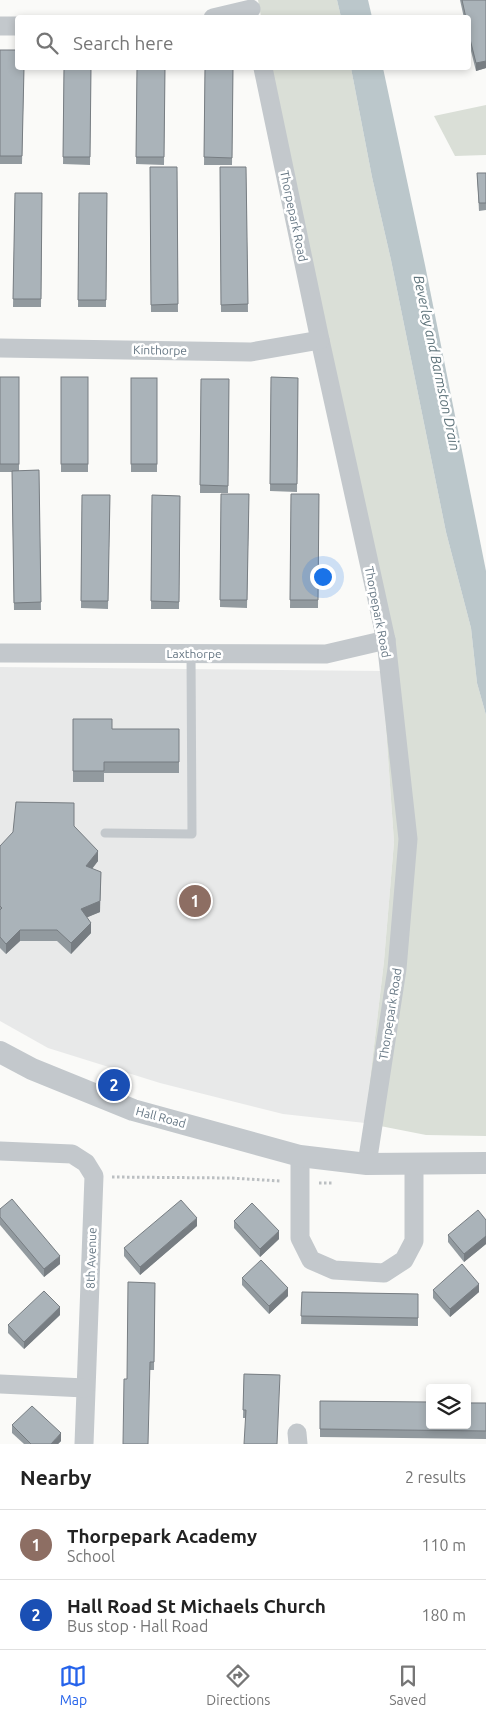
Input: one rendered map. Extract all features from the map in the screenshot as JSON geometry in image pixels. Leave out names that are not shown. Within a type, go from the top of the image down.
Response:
[{"type":"street","points":[[226,15],[251,9]]},
{"type":"street","points":[[0,26],[15,26]]},
{"type":"street","name":"Thorpepark Road","points":[[263,70],[386,640],[408,839],[397,969],[367,1164]]},
{"type":"street","name":"Kinthorpe","points":[[0,348],[251,352],[320,340]]},
{"type":"street","name":"Laxthorpe","points":[[0,653],[326,654],[386,640]]},
{"type":"street","name":"Hall Road","points":[[0,1052],[32,1069],[133,1110],[300,1156],[367,1164],[486,1163]]},
{"type":"street","points":[[0,1151],[72,1154],[86,1163],[94,1176]]},
{"type":"street","points":[[300,1156],[300,1238],[311,1260],[334,1270],[384,1273],[404,1260],[414,1241],[414,1165]]},
{"type":"street","name":"8th Avenue","points":[[84,1444],[94,1176]]},
{"type":"street","points":[[0,1384],[85,1388]]},
{"type":"lane","points":[[105,834],[192,834],[191,653]]},
{"type":"path","points":[[94,1176],[230,1178],[338,1184]]},
{"type":"shaded area","points":[[258,0],[337,0],[341,15],[261,15]]},
{"type":"shaded area","points":[[270,70],[351,70],[446,532],[471,628],[477,683],[486,715],[486,1136],[426,1135],[365,1123],[384,961],[394,842],[382,671]]},
{"type":"shaded area","points":[[486,105],[486,155],[455,156],[434,116]]},
{"type":"shaded area","points":[[0,667],[382,671],[394,842],[384,961],[365,1123],[283,1114],[160,1083],[48,1048],[0,1021]]},
{"type":"water","points":[[337,0],[368,0],[372,15],[341,15]]},
{"type":"water","name":"Beverley and Barmston Drain","points":[[351,70],[383,70],[425,265],[486,571],[486,715],[477,683],[471,628],[446,532],[391,260],[372,177]]},
{"type":"building","points":[[462,0],[486,0],[486,61],[476,63],[471,43],[471,15],[465,15]]},
{"type":"building","points":[[0,50],[15,50],[15,70],[24,70],[22,156],[0,156]]},
{"type":"building","points":[[64,70],[91,70],[90,157],[63,157]]},
{"type":"building","points":[[137,70],[165,70],[164,157],[136,157]]},
{"type":"building","points":[[205,70],[233,70],[232,158],[204,157]]},
{"type":"building","points":[[150,167],[177,167],[178,304],[151,305]]},
{"type":"building","points":[[220,167],[246,167],[248,304],[221,305]]},
{"type":"building","points":[[477,173],[486,173],[486,203],[479,203]]},
{"type":"building","points":[[15,193],[42,193],[41,299],[13,299]]},
{"type":"building","points":[[79,193],[107,193],[106,300],[78,300]]},
{"type":"building","points":[[0,377],[19,377],[19,464],[0,464]]},
{"type":"building","points":[[61,377],[88,377],[88,464],[61,464]]},
{"type":"building","points":[[271,377],[298,378],[297,484],[270,484]]},
{"type":"building","points":[[131,378],[157,378],[157,464],[131,464]]},
{"type":"building","points":[[201,379],[229,379],[228,486],[200,485]]},
{"type":"building","points":[[39,470],[41,602],[14,603],[12,471]]},
{"type":"building","points":[[221,494],[249,494],[247,600],[220,600]]},
{"type":"building","points":[[291,494],[319,494],[318,600],[290,600]]},
{"type":"building","points":[[82,495],[110,495],[108,601],[81,601]]},
{"type":"building","points":[[152,495],[180,496],[179,602],[151,601]]},
{"type":"building","points":[[73,719],[112,719],[112,729],[179,729],[179,762],[104,762],[104,771],[73,771]]},
{"type":"building","points":[[16,802],[74,803],[74,826],[98,851],[86,866],[101,872],[100,901],[81,909],[91,923],[71,943],[57,930],[20,930],[6,944],[0,937],[0,910],[2,908],[0,906],[0,846],[13,832]]},
{"type":"building","points":[[12,1199],[60,1256],[44,1269],[0,1217],[0,1209]]},
{"type":"building","points":[[181,1200],[197,1218],[140,1267],[124,1248]]},
{"type":"building","points":[[252,1203],[279,1231],[260,1249],[234,1221]]},
{"type":"building","points":[[478,1210],[486,1220],[486,1236],[464,1254],[448,1235]]},
{"type":"building","points":[[261,1260],[288,1288],[269,1306],[242,1278]]},
{"type":"building","points":[[462,1264],[479,1284],[450,1309],[433,1290]]},
{"type":"building","points":[[128,1282],[155,1283],[154,1362],[150,1362],[148,1444],[123,1444],[124,1379],[127,1379]]},
{"type":"building","points":[[44,1291],[60,1307],[24,1342],[8,1325]]},
{"type":"building","points":[[302,1292],[418,1294],[418,1318],[301,1316]]},
{"type":"building","points":[[244,1374],[280,1375],[277,1444],[244,1444],[246,1410],[243,1410]]},
{"type":"building","points":[[320,1401],[426,1402],[426,1429],[471,1429],[471,1403],[486,1403],[486,1431],[320,1429]]},
{"type":"building","points":[[32,1406],[61,1433],[51,1444],[31,1444],[12,1425]]},
{"type":"place","name":"Thorpepark Academy","points":[[195,901]]},
{"type":"place","name":"Hall Road St Michaels Church","points":[[114,1085]]}]
